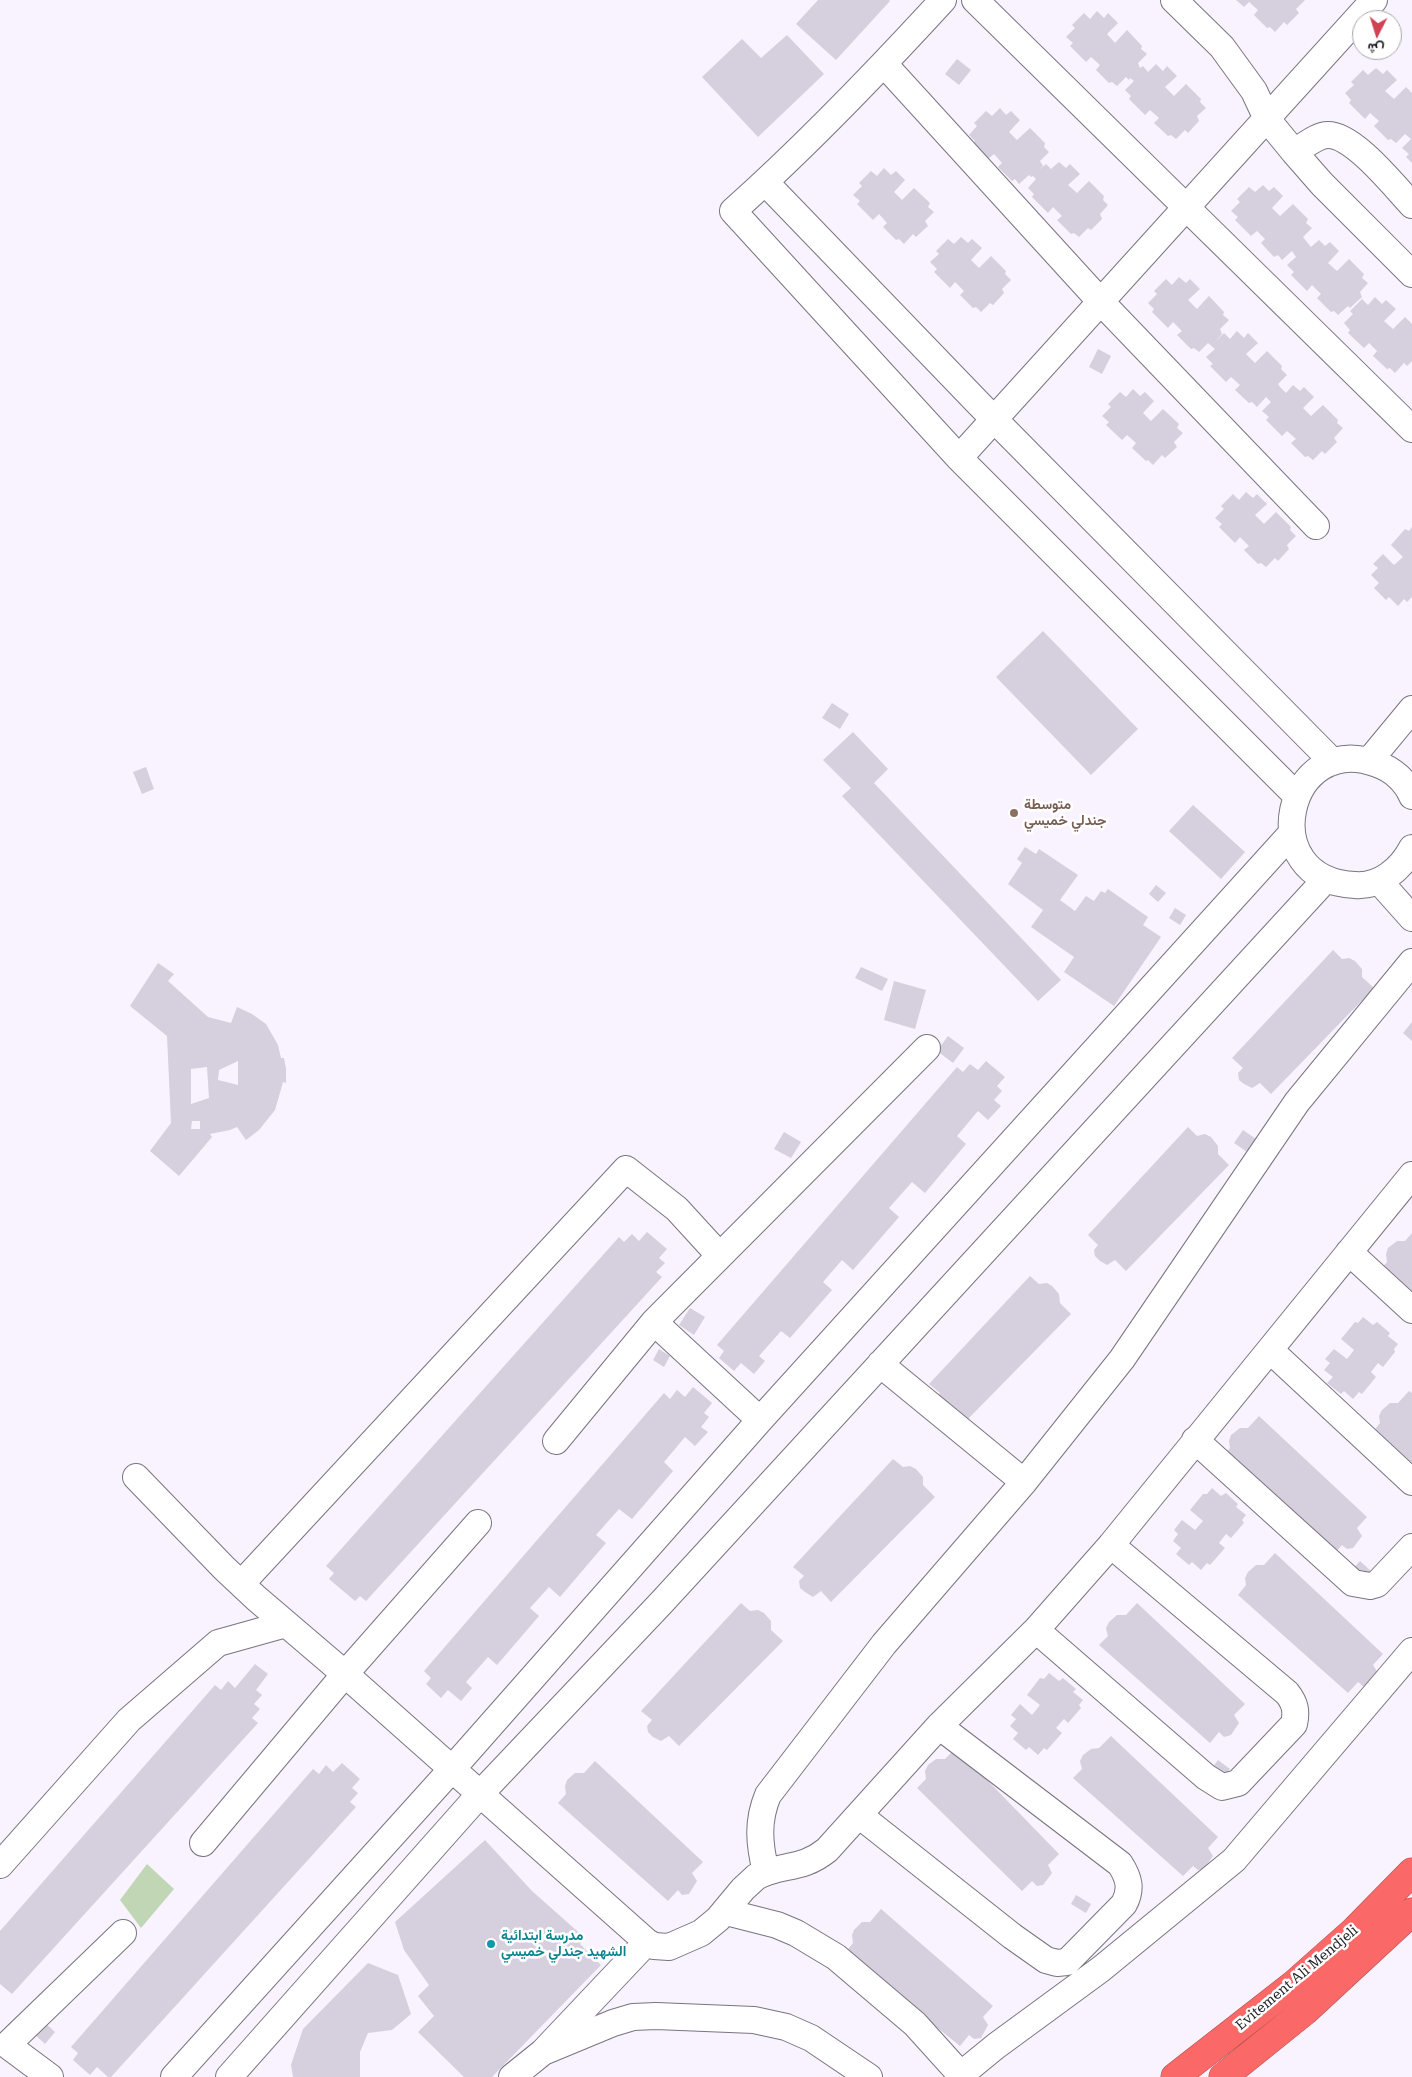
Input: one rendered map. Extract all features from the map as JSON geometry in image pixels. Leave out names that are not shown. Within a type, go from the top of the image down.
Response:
[{"type":"highway","name":"Evitement Ali Mendjeli","points":[[1175,2077],[1293,1985],[1355,1930],[1412,1872]]},
{"type":"highway","name":"Evitement Ali Mendjeli","points":[[1223,2077],[1305,2010],[1412,1912]]},
{"type":"street","points":[[943,0],[884,64],[765,182],[732,211],[959,458],[1296,795]]},
{"type":"street","points":[[976,0],[1412,430]]},
{"type":"street","points":[[1174,0],[1222,47],[1254,91],[1267,119],[1294,152],[1322,184],[1412,274]]},
{"type":"street","points":[[959,458],[1374,0]]},
{"type":"street","points":[[884,64],[1101,302],[1316,526]]},
{"type":"street","points":[[1294,152],[1327,135],[1344,138],[1359,150],[1412,205]]},
{"type":"street","points":[[765,182],[1333,762]]},
{"type":"street","points":[[1369,760],[1412,709]]},
{"type":"street","points":[[1408,780],[1386,767],[1369,760],[1351,759],[1333,762],[1318,770],[1306,781],[1296,795],[1291,814],[1291,834],[1298,852],[1310,868],[1326,879],[1343,885],[1361,886],[1378,881],[1394,872],[1410,858]]},
{"type":"street","points":[[174,2077],[452,1769],[760,1420],[1291,834]]},
{"type":"street","points":[[229,2077],[480,1794],[662,1602],[1326,879]]},
{"type":"street","points":[[1378,881],[1412,918]]},
{"type":"street","points":[[766,1872],[760,1845],[759,1828],[762,1810],[768,1795],[884,1644],[1024,1482],[1122,1359],[1297,1102],[1412,962]]},
{"type":"street","points":[[556,1441],[654,1322],[927,1048]]},
{"type":"street","points":[[240,1584],[626,1170],[678,1209],[720,1256]]},
{"type":"street","points":[[136,1477],[240,1584],[345,1674],[647,1942],[662,1948],[676,1945],[711,1926],[726,1912],[749,1883],[766,1872],[796,1867],[817,1858],[827,1850],[939,1726],[1036,1630],[1110,1545],[1412,1174]]},
{"type":"street","points":[[1349,1252],[1412,1310]]},
{"type":"street","points":[[654,1322],[760,1420]]},
{"type":"street","points":[[1270,1350],[1412,1482]]},
{"type":"street","points":[[880,1364],[1024,1482]]},
{"type":"street","points":[[1195,1440],[1353,1583],[1370,1586],[1377,1584],[1412,1547]]},
{"type":"street","points":[[202,1843],[345,1674],[478,1523]]},
{"type":"street","points":[[1036,1630],[1206,1777],[1222,1787],[1238,1783],[1294,1724],[1297,1712],[1293,1700],[1287,1693],[1110,1545]]},
{"type":"street","points":[[0,1864],[129,1720],[218,1643],[286,1624]]},
{"type":"street","points":[[726,1912],[762,1921],[796,1933],[836,1957],[915,2024],[959,2076],[996,2046],[1101,1969],[1234,1860],[1412,1651]]},
{"type":"street","points":[[859,1815],[1012,1936],[1046,1960],[1057,1963],[1067,1962],[1124,1904],[1129,1895],[1129,1887],[1127,1876],[1120,1864],[939,1726]]},
{"type":"street","points":[[50,2077],[3,2049],[123,1933]]},
{"type":"street","points":[[512,2077],[543,2052],[647,1942]]},
{"type":"street","points":[[543,2052],[613,2023],[633,2017],[656,2016],[754,2020],[786,2027],[811,2038],[869,2077]]},
{"type":"green space","points":[[147,1864],[174,1889],[141,1928],[120,1900]]},
{"type":"building","points":[[818,0],[890,1],[836,60],[796,24]]},
{"type":"building","points":[[1236,0],[1305,0],[1296,9],[1299,13],[1287,25],[1284,22],[1275,32],[1270,27],[1267,28],[1254,15],[1258,10],[1249,2],[1244,7]]},
{"type":"building","points":[[1097,11],[1104,18],[1108,13],[1118,23],[1107,34],[1115,43],[1127,30],[1142,46],[1141,49],[1147,54],[1138,63],[1140,68],[1143,66],[1148,72],[1156,64],[1163,71],[1167,66],[1177,76],[1165,87],[1174,96],[1186,84],[1201,99],[1200,102],[1206,108],[1197,116],[1199,121],[1188,133],[1185,130],[1176,139],[1171,135],[1168,136],[1154,123],[1159,118],[1150,110],[1145,115],[1129,99],[1131,96],[1125,90],[1134,81],[1126,77],[1117,86],[1112,82],[1109,83],[1096,70],[1100,65],[1091,57],[1086,62],[1070,46],[1073,43],[1066,37],[1075,28],[1072,25],[1084,13],[1090,19]]},
{"type":"building","points":[[787,35],[824,74],[758,137],[702,77],[742,39],[761,58]]},
{"type":"building","points":[[957,59],[971,70],[959,85],[945,74]]},
{"type":"building","points":[[1376,68],[1383,74],[1387,70],[1397,80],[1385,91],[1394,99],[1406,87],[1412,93],[1412,163],[1406,157],[1409,154],[1402,148],[1411,139],[1405,134],[1396,143],[1391,139],[1388,140],[1374,126],[1379,121],[1370,113],[1365,119],[1349,103],[1351,100],[1345,93],[1354,85],[1351,82],[1363,70],[1368,75]]},
{"type":"building","points":[[1000,108],[1006,115],[1011,111],[1020,120],[1009,132],[1017,140],[1030,128],[1045,143],[1044,147],[1049,152],[1040,161],[1043,166],[1038,171],[1046,164],[1051,169],[1059,162],[1066,168],[1070,164],[1080,174],[1068,185],[1077,193],[1089,181],[1104,196],[1103,200],[1108,205],[1100,214],[1102,219],[1091,230],[1088,228],[1079,237],[1074,233],[1071,234],[1057,220],[1062,216],[1053,207],[1048,213],[1032,197],[1034,194],[1028,188],[1036,179],[1033,176],[1029,175],[1019,184],[1015,179],[1012,181],[998,167],[1002,163],[994,154],[988,159],[972,144],[975,141],[969,135],[977,126],[974,123],[986,111],[992,116]]},
{"type":"building","points":[[884,168],[891,175],[896,171],[905,180],[894,192],[902,200],[914,188],[930,203],[928,207],[934,212],[925,221],[928,226],[916,237],[913,234],[904,244],[899,239],[896,240],[883,227],[887,223],[879,214],[873,220],[857,204],[860,201],[853,195],[862,186],[859,183],[871,171],[877,176]]},
{"type":"building","points":[[1263,185],[1269,191],[1274,187],[1283,196],[1272,208],[1280,216],[1293,204],[1308,219],[1306,223],[1312,228],[1303,237],[1311,247],[1319,240],[1325,246],[1330,242],[1339,251],[1328,263],[1337,271],[1349,259],[1364,274],[1362,278],[1368,283],[1360,292],[1362,297],[1350,308],[1348,306],[1338,315],[1334,311],[1331,312],[1317,298],[1321,294],[1312,285],[1307,291],[1291,275],[1294,272],[1287,265],[1296,257],[1292,251],[1282,260],[1278,255],[1274,257],[1261,243],[1265,239],[1257,231],[1251,236],[1235,220],[1238,217],[1231,211],[1240,202],[1237,199],[1249,187],[1255,192]]},
{"type":"building","points":[[961,237],[968,243],[972,239],[982,248],[971,260],[979,268],[991,256],[1006,271],[1005,274],[1011,280],[1002,289],[1004,293],[993,305],[990,303],[981,312],[976,307],[973,308],[960,295],[964,291],[955,282],[950,288],[934,272],[937,269],[930,262],[939,254],[936,251],[948,239],[954,244]]},
{"type":"building","points":[[1179,277],[1186,283],[1190,279],[1200,289],[1188,300],[1197,309],[1209,296],[1229,320],[1220,329],[1222,334],[1215,342],[1224,333],[1230,339],[1237,331],[1244,338],[1248,333],[1258,343],[1246,354],[1255,363],[1267,351],[1282,366],[1281,369],[1287,375],[1278,384],[1286,393],[1293,385],[1300,391],[1304,387],[1314,397],[1303,408],[1311,416],[1323,405],[1338,420],[1337,423],[1343,428],[1334,438],[1337,442],[1325,454],[1322,451],[1313,460],[1308,456],[1305,457],[1291,443],[1296,439],[1287,431],[1282,436],[1266,420],[1269,417],[1262,411],[1271,402],[1266,397],[1257,407],[1252,402],[1249,403],[1235,390],[1240,385],[1231,377],[1226,382],[1210,366],[1213,364],[1206,357],[1215,349],[1208,343],[1199,352],[1194,348],[1191,349],[1177,335],[1182,331],[1173,322],[1168,328],[1152,312],[1154,309],[1148,303],[1157,294],[1154,291],[1166,279],[1172,285]]},
{"type":"building","points":[[1375,297],[1382,304],[1386,300],[1396,309],[1384,321],[1393,329],[1405,317],[1412,324],[1412,361],[1407,366],[1404,363],[1395,373],[1390,368],[1387,369],[1373,356],[1377,351],[1369,343],[1364,348],[1348,333],[1350,330],[1344,323],[1353,314],[1350,311],[1362,299],[1368,305]]},
{"type":"building","points":[[1098,349],[1111,356],[1102,374],[1089,367]]},
{"type":"building","points":[[1133,389],[1140,396],[1145,392],[1154,401],[1143,413],[1151,421],[1163,409],[1179,424],[1177,428],[1183,433],[1174,442],[1177,447],[1165,458],[1162,455],[1153,465],[1132,448],[1136,443],[1127,435],[1122,440],[1106,425],[1109,422],[1102,416],[1111,407],[1108,404],[1120,392],[1126,397]]},
{"type":"building","points":[[1246,492],[1253,498],[1257,494],[1267,504],[1255,515],[1264,524],[1276,512],[1291,527],[1290,530],[1296,536],[1287,545],[1289,549],[1278,561],[1275,558],[1266,567],[1261,563],[1258,564],[1244,550],[1249,546],[1240,537],[1235,543],[1219,527],[1222,524],[1215,518],[1224,509],[1221,506],[1233,494],[1239,500]]},
{"type":"building","points":[[1412,527],[1412,597],[1407,602],[1404,599],[1398,606],[1389,597],[1386,600],[1374,588],[1379,583],[1371,575],[1378,568],[1373,564],[1383,554],[1394,565],[1403,557],[1391,545],[1405,529],[1409,531]]},
{"type":"building","points":[[1043,631],[1138,729],[1091,775],[996,677]]},
{"type":"building","points":[[832,703],[849,714],[840,729],[822,718]]},
{"type":"building","points":[[853,732],[888,769],[874,783],[1061,980],[1038,1001],[842,796],[851,788],[823,760]]},
{"type":"building","points":[[146,767],[154,789],[142,794],[133,772]]},
{"type":"building","points":[[1193,805],[1245,852],[1221,879],[1169,831]]},
{"type":"building","points":[[1025,847],[1036,854],[1039,849],[1078,875],[1060,900],[1075,911],[1086,896],[1094,901],[1101,891],[1105,893],[1108,889],[1148,917],[1143,925],[1161,937],[1114,1006],[1064,972],[1074,957],[1031,927],[1043,910],[1008,884],[1022,863],[1017,859]]},
{"type":"building","points":[[1156,885],[1166,893],[1158,902],[1149,894]]},
{"type":"building","points":[[1175,908],[1186,915],[1180,925],[1169,918]]},
{"type":"building","points":[[1333,950],[1342,959],[1349,958],[1355,961],[1362,969],[1362,977],[1374,988],[1271,1094],[1260,1083],[1252,1088],[1244,1084],[1239,1080],[1238,1073],[1243,1068],[1232,1058]]},
{"type":"building","points":[[158,963],[174,974],[168,981],[208,1017],[231,1023],[237,1007],[252,1014],[266,1024],[278,1045],[281,1058],[284,1058],[286,1083],[283,1082],[275,1110],[259,1130],[246,1140],[237,1127],[210,1134],[212,1137],[179,1176],[150,1151],[171,1123],[167,1036],[130,1006]],"holes":[[[238,1061],[238,1085],[218,1080],[219,1070]],[[207,1067],[209,1098],[191,1104],[191,1069]],[[192,1121],[200,1121],[200,1129],[191,1129]]]},
{"type":"building","points":[[861,967],[888,979],[882,991],[855,978]]},
{"type":"building","points":[[894,981],[926,990],[915,1029],[884,1020]]},
{"type":"building","points":[[1412,1022],[1412,1041],[1403,1033]]},
{"type":"building","points":[[948,1036],[964,1048],[953,1063],[937,1051]]},
{"type":"building","points":[[986,1061],[1005,1077],[997,1086],[1002,1091],[994,1100],[1001,1106],[988,1120],[978,1111],[957,1136],[966,1144],[925,1193],[912,1182],[889,1208],[899,1217],[853,1270],[842,1260],[823,1282],[832,1290],[790,1338],[781,1331],[759,1356],[765,1361],[754,1374],[741,1363],[734,1371],[719,1358],[724,1351],[717,1345],[957,1067],[963,1072],[970,1064],[978,1070]]},
{"type":"building","points":[[1188,1127],[1197,1136],[1205,1134],[1211,1137],[1218,1146],[1218,1154],[1229,1165],[1126,1271],[1115,1260],[1107,1265],[1100,1261],[1095,1256],[1094,1250],[1098,1245],[1088,1235]]},
{"type":"building","points":[[1243,1130],[1259,1141],[1250,1154],[1234,1143]]},
{"type":"building","points":[[784,1132],[801,1142],[791,1158],[774,1149]]},
{"type":"building","points":[[647,1232],[667,1249],[659,1258],[665,1263],[656,1272],[662,1277],[366,1601],[360,1596],[355,1601],[329,1579],[334,1573],[326,1566],[619,1237],[624,1242],[632,1234],[639,1241]]},
{"type":"building","points":[[1412,1233],[1412,1301],[1379,1271],[1387,1262],[1386,1254],[1388,1248],[1397,1241],[1405,1241]]},
{"type":"building","points":[[1030,1276],[1039,1284],[1047,1283],[1052,1286],[1059,1294],[1060,1303],[1071,1314],[968,1419],[957,1409],[949,1414],[935,1398],[940,1393],[929,1384]]},
{"type":"building","points":[[690,1308],[705,1317],[694,1335],[679,1325]]},
{"type":"building","points":[[1363,1317],[1373,1325],[1377,1322],[1390,1333],[1388,1336],[1398,1344],[1394,1349],[1395,1352],[1383,1367],[1378,1363],[1371,1372],[1376,1377],[1362,1394],[1359,1392],[1353,1399],[1344,1391],[1341,1394],[1327,1383],[1333,1377],[1324,1370],[1330,1363],[1325,1359],[1334,1349],[1347,1359],[1354,1350],[1341,1339],[1355,1322],[1358,1323]]},
{"type":"building","points":[[659,1349],[670,1356],[664,1367],[653,1360]]},
{"type":"building","points":[[693,1387],[712,1403],[704,1413],[709,1417],[701,1427],[708,1432],[695,1446],[685,1437],[664,1462],[673,1471],[632,1519],[619,1509],[596,1535],[606,1543],[560,1597],[549,1587],[530,1608],[539,1616],[497,1665],[488,1657],[466,1682],[472,1688],[461,1701],[448,1690],[441,1698],[426,1684],[431,1678],[424,1671],[664,1393],[670,1399],[677,1390],[685,1397]]},
{"type":"building","points":[[1409,1391],[1412,1393],[1412,1468],[1372,1433],[1380,1423],[1379,1416],[1382,1410],[1390,1403],[1398,1403]]},
{"type":"building","points":[[1259,1416],[1367,1517],[1357,1528],[1362,1536],[1353,1548],[1347,1549],[1342,1545],[1332,1556],[1222,1458],[1230,1448],[1229,1441],[1231,1435],[1240,1428],[1248,1428]]},
{"type":"building","points":[[893,1459],[903,1467],[910,1466],[916,1469],[923,1477],[923,1485],[935,1497],[831,1602],[821,1591],[813,1597],[800,1588],[799,1581],[804,1576],[793,1567]]},
{"type":"building","points":[[1212,1488],[1221,1496],[1226,1493],[1238,1504],[1236,1507],[1246,1515],[1242,1520],[1244,1523],[1231,1538],[1226,1534],[1219,1543],[1225,1548],[1210,1565],[1207,1563],[1201,1570],[1192,1562],[1189,1565],[1176,1554],[1181,1548],[1173,1541],[1178,1534],[1174,1530],[1182,1520],[1195,1530],[1203,1521],[1190,1510],[1203,1494],[1207,1494]]},
{"type":"building","points":[[1275,1553],[1383,1654],[1373,1665],[1378,1673],[1370,1685],[1363,1686],[1358,1682],[1348,1693],[1238,1595],[1246,1585],[1245,1578],[1248,1572],[1256,1565],[1264,1565]]},
{"type":"building","points":[[1360,1561],[1373,1573],[1350,1572]]},
{"type":"building","points":[[741,1603],[750,1611],[758,1610],[764,1613],[771,1621],[771,1630],[783,1641],[679,1746],[669,1736],[661,1741],[653,1737],[648,1732],[647,1726],[652,1720],[641,1711]]},
{"type":"building","points":[[1137,1603],[1245,1704],[1234,1715],[1239,1723],[1231,1735],[1224,1737],[1219,1732],[1210,1743],[1099,1645],[1108,1636],[1106,1628],[1109,1622],[1117,1615],[1126,1615]]},
{"type":"building","points":[[255,1664],[268,1674],[256,1690],[262,1695],[254,1704],[260,1709],[252,1718],[258,1723],[12,1994],[0,1984],[0,1931],[215,1685],[221,1690],[228,1681],[235,1688]]},
{"type":"building","points":[[1049,1673],[1059,1681],[1063,1678],[1076,1689],[1073,1692],[1083,1700],[1079,1705],[1081,1708],[1068,1723],[1064,1719],[1056,1728],[1062,1733],[1047,1750],[1044,1748],[1038,1755],[1029,1747],[1026,1750],[1013,1739],[1018,1733],[1010,1726],[1016,1719],[1011,1715],[1020,1704],[1032,1715],[1040,1705],[1027,1695],[1040,1678],[1044,1679]]},
{"type":"building","points":[[1111,1736],[1218,1837],[1208,1848],[1213,1856],[1204,1869],[1198,1870],[1193,1866],[1183,1876],[1073,1778],[1082,1769],[1080,1761],[1083,1755],[1091,1749],[1099,1748]]},
{"type":"building","points":[[956,1748],[1059,1854],[1048,1865],[1052,1873],[1043,1885],[1037,1886],[1032,1881],[1022,1891],[917,1788],[926,1779],[925,1771],[928,1765],[936,1759],[945,1759]]},
{"type":"building","points":[[1218,1760],[1230,1769],[1220,1783],[1208,1774]]},
{"type":"building","points":[[595,1761],[703,1862],[692,1873],[697,1881],[689,1894],[682,1895],[678,1890],[668,1901],[558,1803],[566,1794],[565,1786],[567,1780],[575,1773],[584,1773]]},
{"type":"building","points":[[342,1763],[360,1779],[352,1788],[358,1793],[350,1802],[356,1807],[111,2077],[108,2077],[97,2067],[90,2075],[73,2060],[78,2053],[71,2047],[313,1769],[319,1774],[326,1765],[333,1772]]},
{"type":"building","name":"مدرسة ابتدائية الشهيد جندلي خميسي","points":[[485,1840],[532,1891],[585,1938],[580,1944],[601,1965],[492,2077],[464,2077],[418,2032],[434,2016],[418,1996],[429,1985],[404,1950],[395,1922]]},
{"type":"building","points":[[1076,1895],[1091,1904],[1086,1913],[1071,1904]]},
{"type":"building","points":[[881,1909],[993,2006],[983,2017],[988,2025],[981,2038],[974,2039],[969,2035],[960,2046],[845,1953],[853,1943],[852,1935],[854,1930],[862,1922],[870,1922]]},
{"type":"building","points":[[368,1963],[398,1975],[411,2014],[392,2030],[368,2033],[360,2052],[360,2077],[293,2077],[291,2065],[303,2029]]},
{"type":"building","points":[[42,2020],[55,2032],[45,2044],[32,2032]]},
{"type":"place","name":"متوسطة جندلي خميسي","points":[[1014,813]]},
{"type":"place","name":"مدرسة ابتدائية الشهيد جندلي خميسي","points":[[491,1944]]}]
